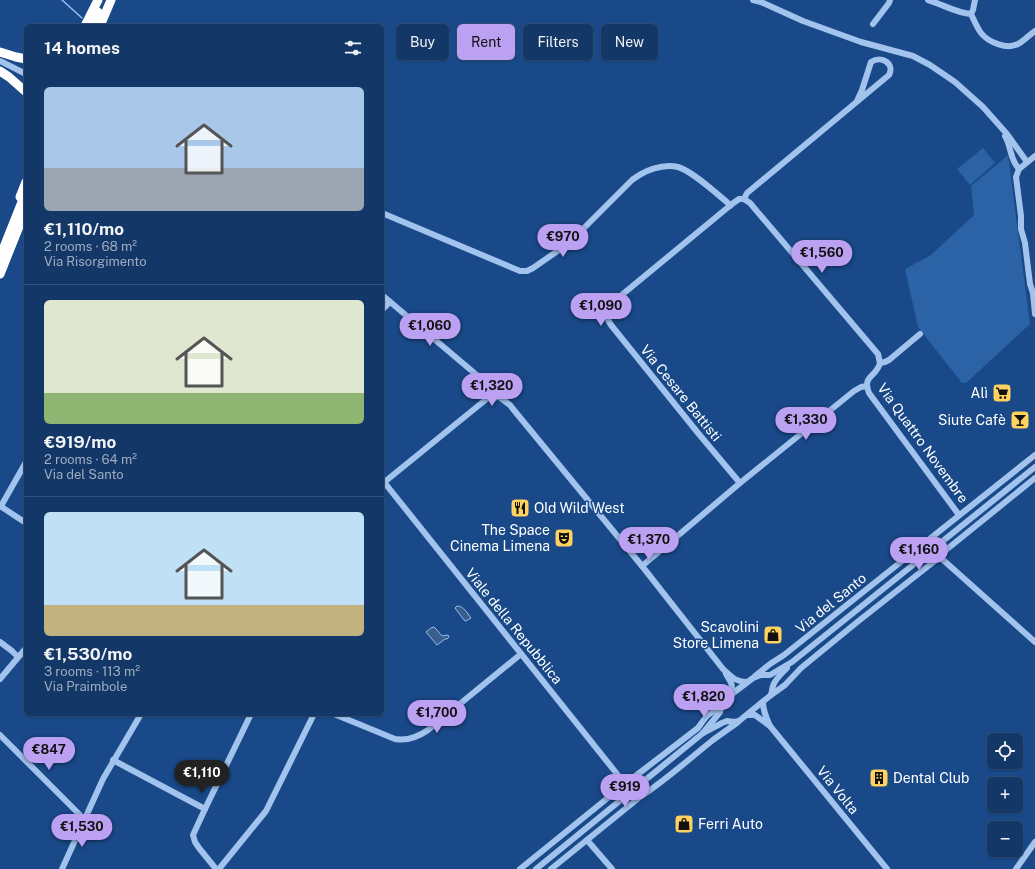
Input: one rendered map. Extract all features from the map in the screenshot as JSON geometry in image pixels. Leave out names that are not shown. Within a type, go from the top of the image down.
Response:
[{"type":"highway","points":[[86,24],[98,0]]},
{"type":"highway","points":[[94,24],[103,0]]},
{"type":"highway","points":[[101,24],[111,0]]},
{"type":"highway","points":[[106,24],[114,0]]},
{"type":"highway","points":[[0,52],[24,59]]},
{"type":"highway","points":[[0,71],[24,90]]},
{"type":"highway","points":[[12,228],[19,199],[24,187]]},
{"type":"highway","points":[[0,257],[24,197]]},
{"type":"highway","points":[[0,274],[24,214]]},
{"type":"street","points":[[754,0],[861,42],[913,56],[922,60],[955,82],[983,107],[1007,134],[1027,162]]},
{"type":"street","points":[[873,24],[890,0]]},
{"type":"street","points":[[928,0],[960,13],[971,14]]},
{"type":"street","points":[[971,14],[975,0]]},
{"type":"street","points":[[971,14],[985,37],[1004,46],[1018,45],[1035,31]]},
{"type":"street","name":"Via Cesare Battisti","points":[[740,483],[608,322],[608,310],[612,303],[730,206],[739,199],[744,199],[747,193],[889,75],[891,72],[886,61],[877,58],[871,62],[857,101]]},
{"type":"street","points":[[0,61],[24,73]]},
{"type":"street","points":[[1001,127],[1008,141],[1013,162],[1019,169]]},
{"type":"street","points":[[1035,156],[1019,169],[1016,175],[1022,229],[1035,314]]},
{"type":"street","points":[[384,214],[520,271],[526,271],[533,268],[569,243],[638,175],[658,167],[678,167],[689,172],[730,206]]},
{"type":"street","name":"Via Quattro Novembre","points":[[744,199],[750,203],[878,354],[880,363]]},
{"type":"street","points":[[384,298],[480,377],[490,388],[496,388],[498,391],[498,396],[513,409],[642,566],[723,669],[736,681],[747,682]]},
{"type":"street","points":[[384,308],[390,302]]},
{"type":"street","points":[[642,566],[740,483],[854,391],[867,386],[868,380],[877,370],[880,363],[889,360],[920,334]]},
{"type":"street","name":"Via Quattro Novembre","points":[[867,386],[869,393],[960,515]]},
{"type":"street","points":[[489,397],[487,392],[490,388]]},
{"type":"street","points":[[384,482],[489,397],[494,398],[498,396]]},
{"type":"street","name":"Via del Santo","points":[[752,678],[784,655],[1035,455]]},
{"type":"street","points":[[24,465],[0,506],[24,522]]},
{"type":"street","points":[[520,869],[625,784],[698,728],[703,720],[716,710],[724,700],[752,678],[761,675],[770,675],[792,662],[1035,467]]},
{"type":"street","points":[[1010,474],[1016,482]]},
{"type":"street","points":[[551,869],[640,797],[785,685],[801,668],[941,556],[941,554],[1035,478]]},
{"type":"street","name":"Viale della Repubblica","points":[[384,484],[625,784]]},
{"type":"street","points":[[911,553],[917,561]]},
{"type":"street","points":[[941,556],[942,559],[1035,642]]},
{"type":"street","points":[[0,642],[18,657]]},
{"type":"street","points":[[0,679],[24,650]]},
{"type":"street","points":[[339,716],[395,739],[406,740],[418,736],[428,730],[521,654]]},
{"type":"street","points":[[773,686],[775,681],[792,662]]},
{"type":"street","points":[[723,669],[731,684],[732,689],[729,696]]},
{"type":"street","points":[[764,676],[768,677],[772,682],[773,692],[771,696]]},
{"type":"street","points":[[763,702],[764,714],[770,726]]},
{"type":"street","points":[[536,869],[703,733],[720,712],[722,704]]},
{"type":"street","points":[[720,712],[722,717],[727,721],[740,721]]},
{"type":"street","points":[[747,715],[755,715],[770,726]]},
{"type":"street","points":[[62,869],[103,778],[140,716]]},
{"type":"street","points":[[250,716],[204,809],[193,835],[199,848],[218,869],[266,811],[313,716]]},
{"type":"street","points":[[703,733],[727,721]]},
{"type":"street","name":"Via Volta","points":[[770,726],[888,869]]},
{"type":"street","points":[[0,735],[85,820]]},
{"type":"street","points":[[113,760],[204,809]]},
{"type":"street","points":[[645,781],[652,789]]},
{"type":"street","points":[[587,840],[612,869]]},
{"type":"street","points":[[1016,869],[1035,842]]},
{"type":"shaded area","points":[[983,148],[995,163],[970,185],[957,169]]},
{"type":"shaded area","points":[[1008,155],[1030,324],[966,383],[962,383],[918,327],[905,269],[931,255],[974,215],[971,186]]},
{"type":"shaded area","points":[[457,606],[463,608],[471,618],[466,621],[464,620],[455,608]]},
{"type":"shaded area","points":[[434,627],[442,636],[448,635],[449,637],[437,645],[426,632]]},
{"type":"waterway","points":[[62,0],[82,18]]},
{"type":"place","name":"Alì","points":[[1002,393]]},
{"type":"place","name":"Siute Cafè","points":[[1020,420]]},
{"type":"place","name":"Old Wild West","points":[[520,508]]},
{"type":"place","name":"The Space Cinema Limena","points":[[564,538]]},
{"type":"place","name":"Scavolini Store Limena","points":[[773,635]]},
{"type":"place","name":"Dental Club","points":[[879,778]]},
{"type":"place","name":"Ferri Auto","points":[[684,824]]}]
